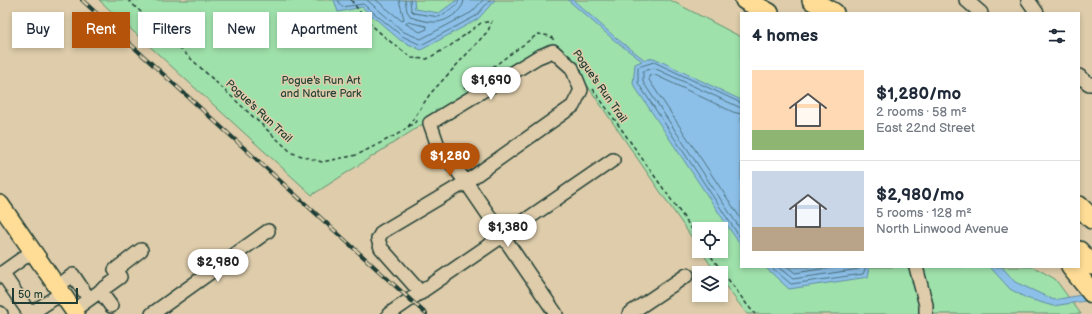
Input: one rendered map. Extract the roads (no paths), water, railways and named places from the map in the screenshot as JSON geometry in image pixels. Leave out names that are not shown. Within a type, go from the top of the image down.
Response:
[{"type":"highway","points":[[744,0],[767,12]]},
{"type":"highway","points":[[812,0],[832,12]]},
{"type":"highway","points":[[1080,201],[1092,210]]},
{"type":"highway","points":[[1080,207],[1092,219]]},
{"type":"highway","points":[[1080,269],[1092,293]]},
{"type":"main road","points":[[0,204],[75,312]]},
{"type":"street","points":[[966,0],[980,12]]},
{"type":"street","points":[[1028,0],[1036,12]]},
{"type":"street","points":[[420,293],[381,248],[378,239],[382,232],[466,182],[573,106],[581,90],[572,68],[553,51],[538,57],[428,119],[438,146],[466,182],[556,314]]},
{"type":"street","points":[[1080,77],[1092,85]]},
{"type":"street","points":[[1080,91],[1092,85]]},
{"type":"street","points":[[389,314],[613,160]]},
{"type":"street","points":[[152,314],[166,310],[268,230]]},
{"type":"street","points":[[75,312],[89,299],[120,277],[115,270],[142,250]]},
{"type":"street","points":[[33,251],[2,273],[30,314],[60,289],[73,275],[89,299]]},
{"type":"street","points":[[916,268],[926,304],[926,314]]},
{"type":"street","points":[[629,314],[687,275]]},
{"type":"street","points":[[100,291],[111,306]]},
{"type":"water","points":[[334,0],[414,0],[415,9],[439,13],[457,0],[495,0],[478,19],[421,50],[400,40],[372,16],[372,12],[368,12],[362,7],[338,12]]},
{"type":"water","points":[[568,0],[573,0],[616,38],[645,60],[654,58],[740,100],[740,244],[728,226],[728,222],[725,222],[633,84],[635,64],[642,61],[614,40]]},
{"type":"water","points":[[766,268],[870,268],[868,277],[789,289]]},
{"type":"water","points":[[991,268],[1003,268],[1015,282],[1054,300],[1092,293],[1092,300],[1053,306],[1026,298],[1010,289]]},
{"type":"railway","points":[[82,0],[426,314]]},
{"type":"park label","name":"Pogue's Run Art and Nature Park","points":[[321,86]]}]
